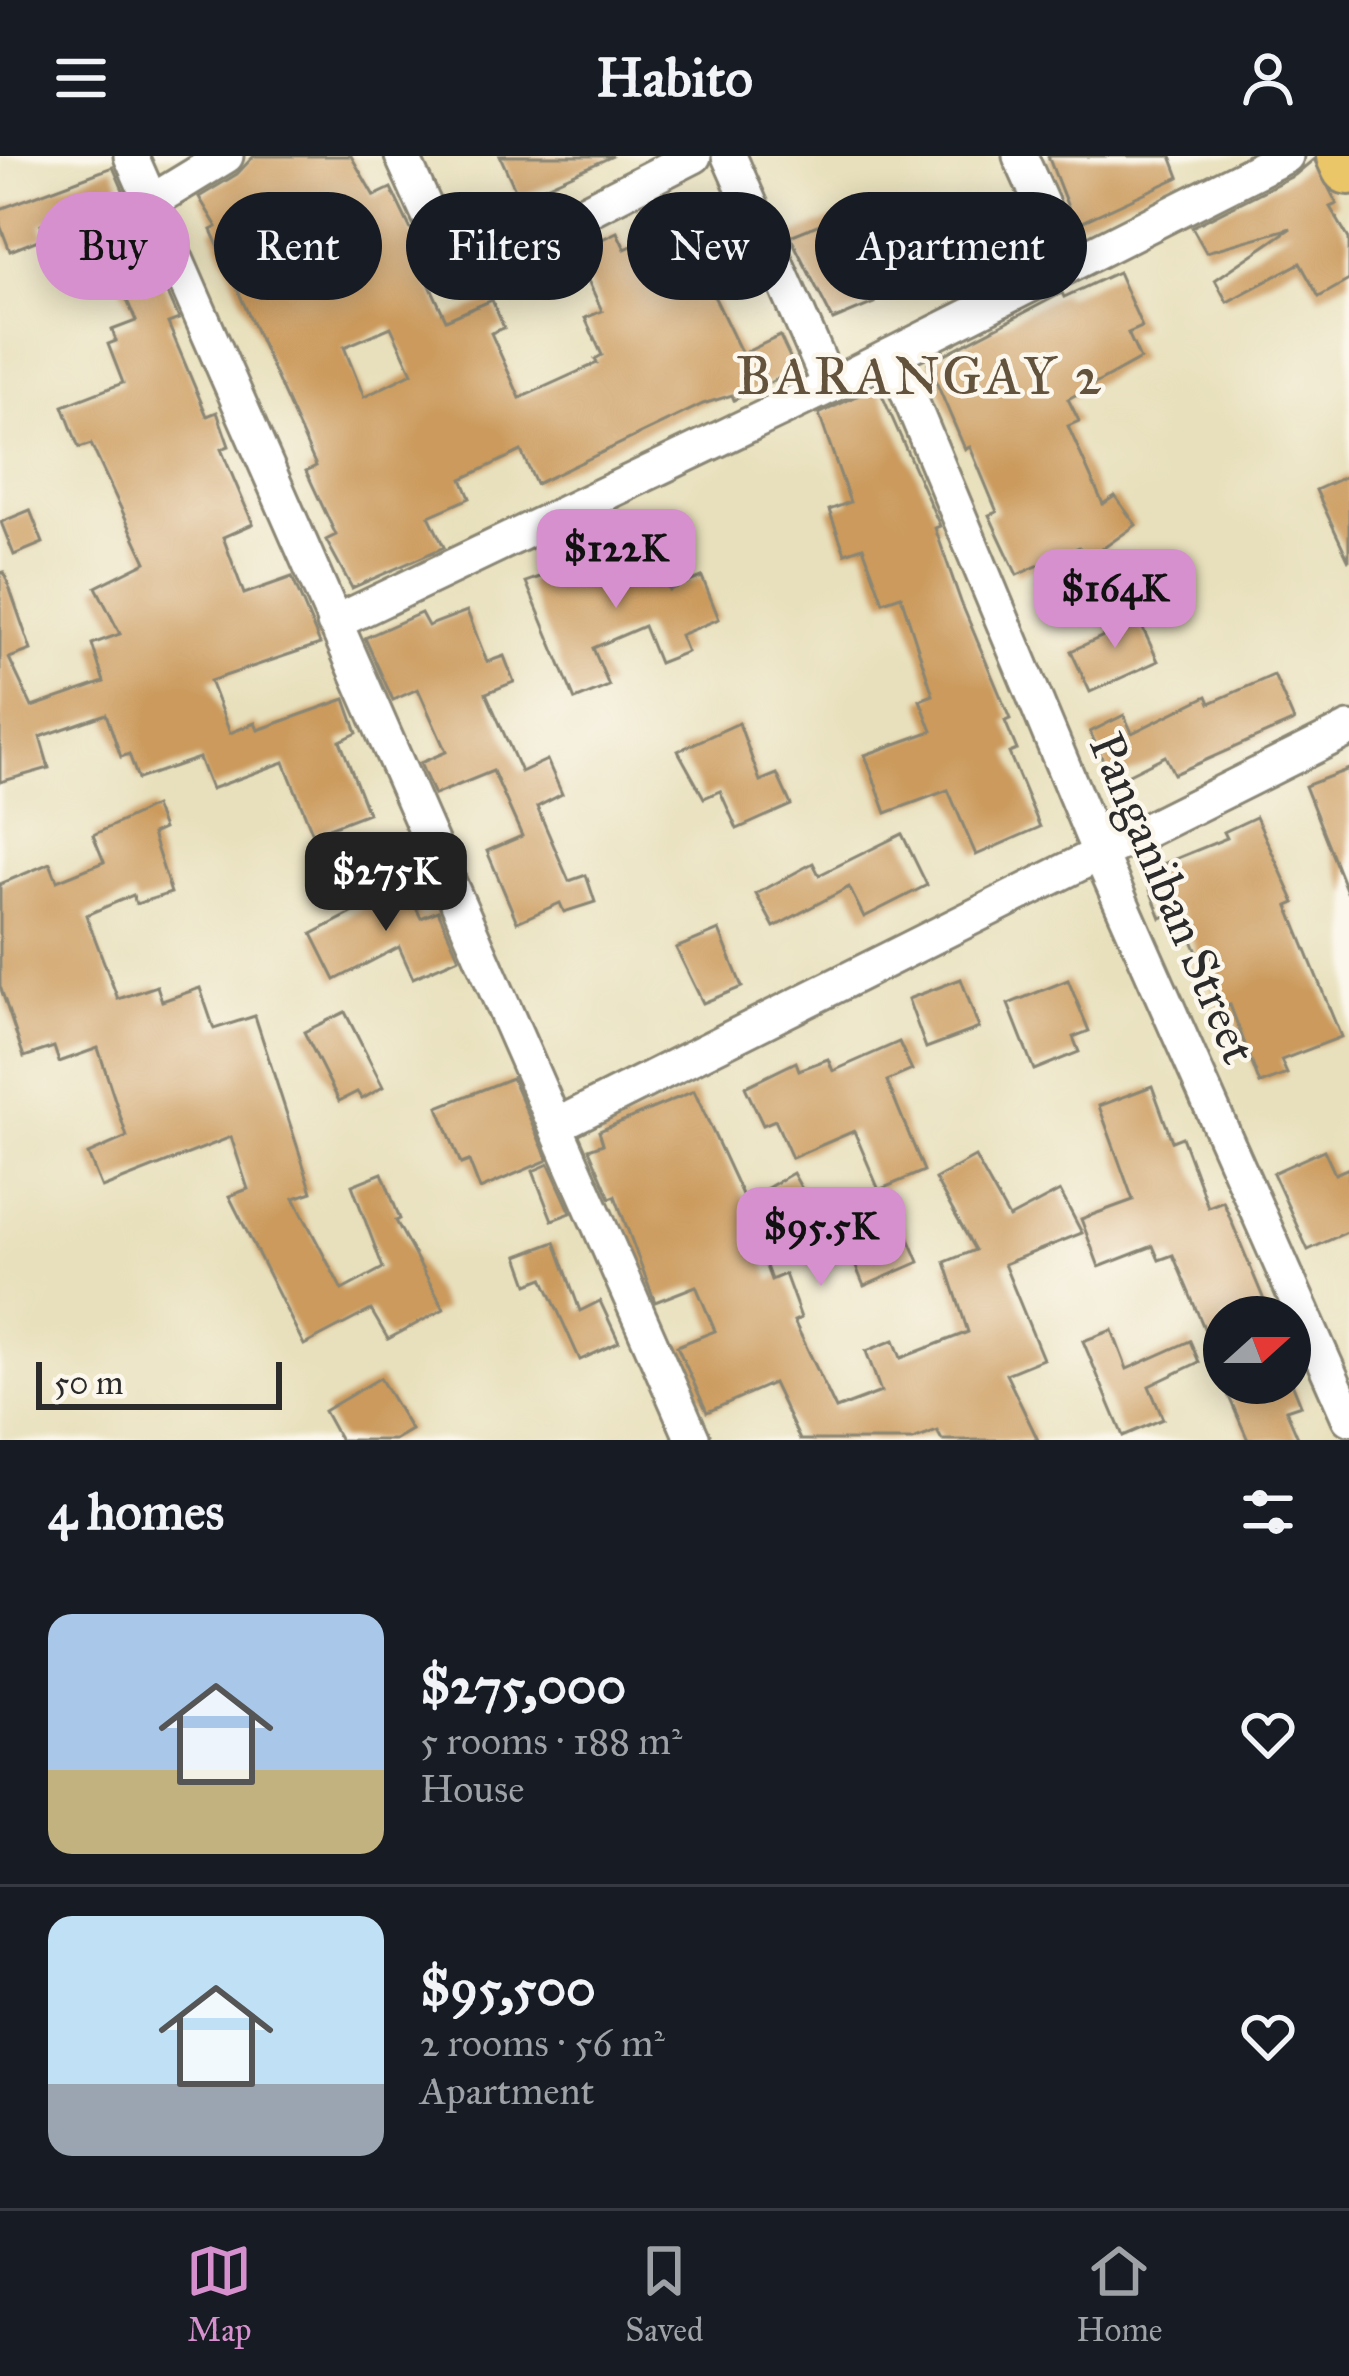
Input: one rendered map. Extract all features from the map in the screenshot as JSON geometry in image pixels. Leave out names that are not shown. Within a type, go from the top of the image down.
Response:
[{"type":"main road","points":[[1344,156],[1349,167]]},
{"type":"street","points":[[131,156],[145,192]]},
{"type":"street","points":[[167,192],[226,156]]},
{"type":"street","points":[[401,156],[457,277],[694,156]]},
{"type":"street","points":[[729,156],[830,386]]},
{"type":"street","points":[[1019,156],[1036,192]]},
{"type":"street","points":[[1087,256],[1286,156]]},
{"type":"street","points":[[190,296],[693,1440]]},
{"type":"street","points":[[334,623],[1000,300]]},
{"type":"street","name":"Panganiban Street","points":[[892,355],[1101,856],[1349,1418]]},
{"type":"street","points":[[557,1125],[1349,729]]},
{"type":"building","points":[[254,156],[351,156],[372,192],[214,192],[214,222],[199,197],[237,174]]},
{"type":"building","points":[[500,156],[613,156],[532,192],[516,192]]},
{"type":"building","points":[[1048,156],[1171,156],[1179,177],[1087,219],[1087,192],[1062,192]]},
{"type":"building","points":[[1314,159],[1337,204],[1330,207],[1349,239],[1349,280],[1319,297],[1300,263],[1227,302],[1215,280],[1291,228],[1206,252],[1192,227],[1295,175]]},
{"type":"building","points":[[113,167],[124,192],[46,192]]},
{"type":"building","points":[[391,188],[406,219],[406,300],[437,300],[446,320],[492,300],[504,328],[491,333],[520,398],[597,363],[595,359],[602,355],[585,318],[602,311],[597,300],[603,300],[603,239],[617,232],[627,248],[627,300],[716,300],[742,354],[780,336],[796,370],[734,400],[732,395],[703,404],[536,484],[521,451],[462,479],[470,498],[429,516],[444,547],[352,588],[326,540],[336,535],[306,471],[316,466],[242,300],[382,300],[382,192]],"holes":[[[391,327],[412,373],[364,397],[344,347]]]},
{"type":"building","points":[[36,196],[36,241],[10,251],[0,225],[0,209]]},
{"type":"building","points":[[815,226],[815,285],[791,238]]},
{"type":"building","points":[[1118,272],[1142,327],[1128,333],[1140,359],[1068,399],[1079,421],[1068,426],[1103,504],[1115,496],[1136,525],[1088,559],[1079,547],[1017,575],[989,515],[997,512],[970,447],[965,449],[928,363],[1049,300],[1087,300],[1087,286]]},
{"type":"building","points":[[127,300],[171,300],[179,319],[168,323],[207,416],[217,412],[229,446],[221,449],[253,524],[223,537],[244,594],[292,577],[320,644],[210,681],[230,733],[255,723],[258,730],[345,699],[357,733],[340,741],[368,813],[313,834],[284,762],[211,789],[199,758],[138,779],[129,754],[121,757],[106,714],[40,737],[49,768],[0,782],[0,573],[4,572],[31,650],[9,658],[32,707],[104,682],[92,644],[120,634],[96,587],[146,562],[91,444],[79,448],[63,406],[123,383],[108,344],[116,341],[112,330],[136,321]]},
{"type":"building","points":[[823,300],[873,300],[874,303],[833,320]]},
{"type":"building","points":[[878,386],[940,526],[935,528],[961,602],[1010,719],[1005,721],[1017,750],[1009,753],[1040,827],[976,855],[948,790],[886,813],[865,755],[932,731],[920,700],[933,695],[901,596],[883,602],[863,547],[845,553],[829,510],[850,502],[819,414]]},
{"type":"building","points":[[1349,475],[1349,561],[1316,490]]},
{"type":"building","points":[[30,510],[43,543],[14,555],[1,522]]},
{"type":"building","points":[[648,539],[669,590],[702,577],[719,619],[680,635],[687,652],[659,663],[644,626],[593,648],[609,686],[575,700],[526,582]]},
{"type":"building","points":[[1132,605],[1158,661],[1090,692],[1071,651],[1112,632],[1105,617]]},
{"type":"building","points":[[467,611],[487,662],[504,656],[514,682],[486,693],[521,772],[547,760],[562,794],[537,807],[569,881],[586,875],[595,902],[564,912],[560,903],[517,922],[487,851],[522,836],[493,771],[434,795],[420,763],[446,752],[418,689],[393,700],[365,638],[421,613],[428,626]]},
{"type":"building","points":[[1274,675],[1294,721],[1174,774],[1165,756],[1113,782],[1090,732],[1124,715],[1132,733],[1207,696],[1210,703]]},
{"type":"building","points":[[739,723],[760,781],[777,774],[791,805],[737,829],[720,791],[704,798],[678,751]]},
{"type":"building","points":[[1349,769],[1349,892],[1347,892],[1305,786]]},
{"type":"building","points":[[154,806],[163,829],[152,834],[171,893],[136,904],[133,895],[86,915],[118,999],[157,986],[162,1001],[200,988],[214,1029],[255,1016],[312,1192],[294,1198],[342,1290],[383,1268],[352,1185],[382,1173],[400,1219],[396,1221],[444,1309],[388,1339],[371,1310],[304,1345],[229,1196],[248,1189],[231,1137],[102,1188],[88,1154],[127,1137],[98,1048],[59,1062],[54,1047],[24,1057],[0,986],[0,884],[50,863],[57,881],[104,862],[93,835]]},
{"type":"building","points":[[1256,817],[1295,903],[1288,906],[1341,1037],[1281,1060],[1287,1074],[1260,1084],[1230,1005],[1221,1008],[1179,910],[1161,918],[1143,872],[1227,838],[1224,832]]},
{"type":"building","points":[[902,834],[927,885],[864,917],[849,887],[774,927],[756,894],[813,863],[819,875]]},
{"type":"building","points":[[400,875],[421,918],[438,911],[459,958],[413,978],[399,947],[335,980],[312,934],[369,904],[364,892]]},
{"type":"building","points":[[719,930],[742,987],[703,1003],[676,948]]},
{"type":"building","points":[[961,979],[979,1028],[926,1048],[908,999]]},
{"type":"building","points":[[1068,980],[1089,1031],[1073,1037],[1079,1052],[1034,1070],[1008,1004]]},
{"type":"building","points":[[345,1012],[383,1087],[362,1099],[357,1092],[339,1101],[304,1032]]},
{"type":"building","points":[[899,1042],[912,1070],[887,1081],[924,1171],[879,1190],[854,1131],[792,1158],[775,1120],[763,1125],[745,1087],[796,1062],[799,1070],[828,1059],[833,1071]]},
{"type":"building","points":[[512,1078],[548,1160],[480,1189],[469,1161],[461,1164],[438,1107]]},
{"type":"building","points":[[1152,1086],[1172,1141],[1182,1137],[1208,1207],[1223,1201],[1262,1296],[1203,1296],[1203,1326],[1173,1255],[1159,1260],[1153,1246],[1099,1267],[1081,1219],[1133,1200],[1099,1106]]},
{"type":"building","points":[[694,1091],[745,1201],[793,1173],[809,1202],[754,1233],[771,1280],[785,1274],[801,1318],[794,1321],[836,1409],[881,1392],[866,1351],[894,1340],[901,1358],[968,1332],[945,1262],[975,1250],[935,1179],[975,1157],[1009,1218],[1060,1191],[1082,1233],[1004,1264],[1043,1359],[1006,1374],[1038,1440],[942,1440],[937,1431],[913,1440],[800,1440],[773,1383],[707,1412],[677,1346],[715,1331],[696,1286],[655,1302],[615,1196],[610,1198],[589,1149],[603,1144],[599,1131]]},
{"type":"building","points":[[1324,1150],[1335,1174],[1349,1168],[1349,1231],[1308,1250],[1273,1173]]},
{"type":"building","points":[[549,1164],[571,1213],[552,1220],[533,1171]]},
{"type":"building","points":[[894,1203],[919,1262],[864,1286],[839,1226]]},
{"type":"building","points":[[555,1242],[580,1311],[600,1301],[619,1342],[580,1360],[543,1278],[528,1284],[518,1256]]},
{"type":"building","points":[[1112,1330],[1127,1369],[1190,1341],[1199,1362],[1149,1386],[1163,1419],[1123,1436],[1083,1341]]},
{"type":"building","points":[[380,1378],[411,1430],[394,1440],[340,1440],[324,1411]]},
{"type":"building","points":[[1232,1404],[1301,1404],[1286,1410],[1299,1440],[1248,1440]]},
{"type":"district","name":"BARANGAY 2","points":[[920,376]]}]
